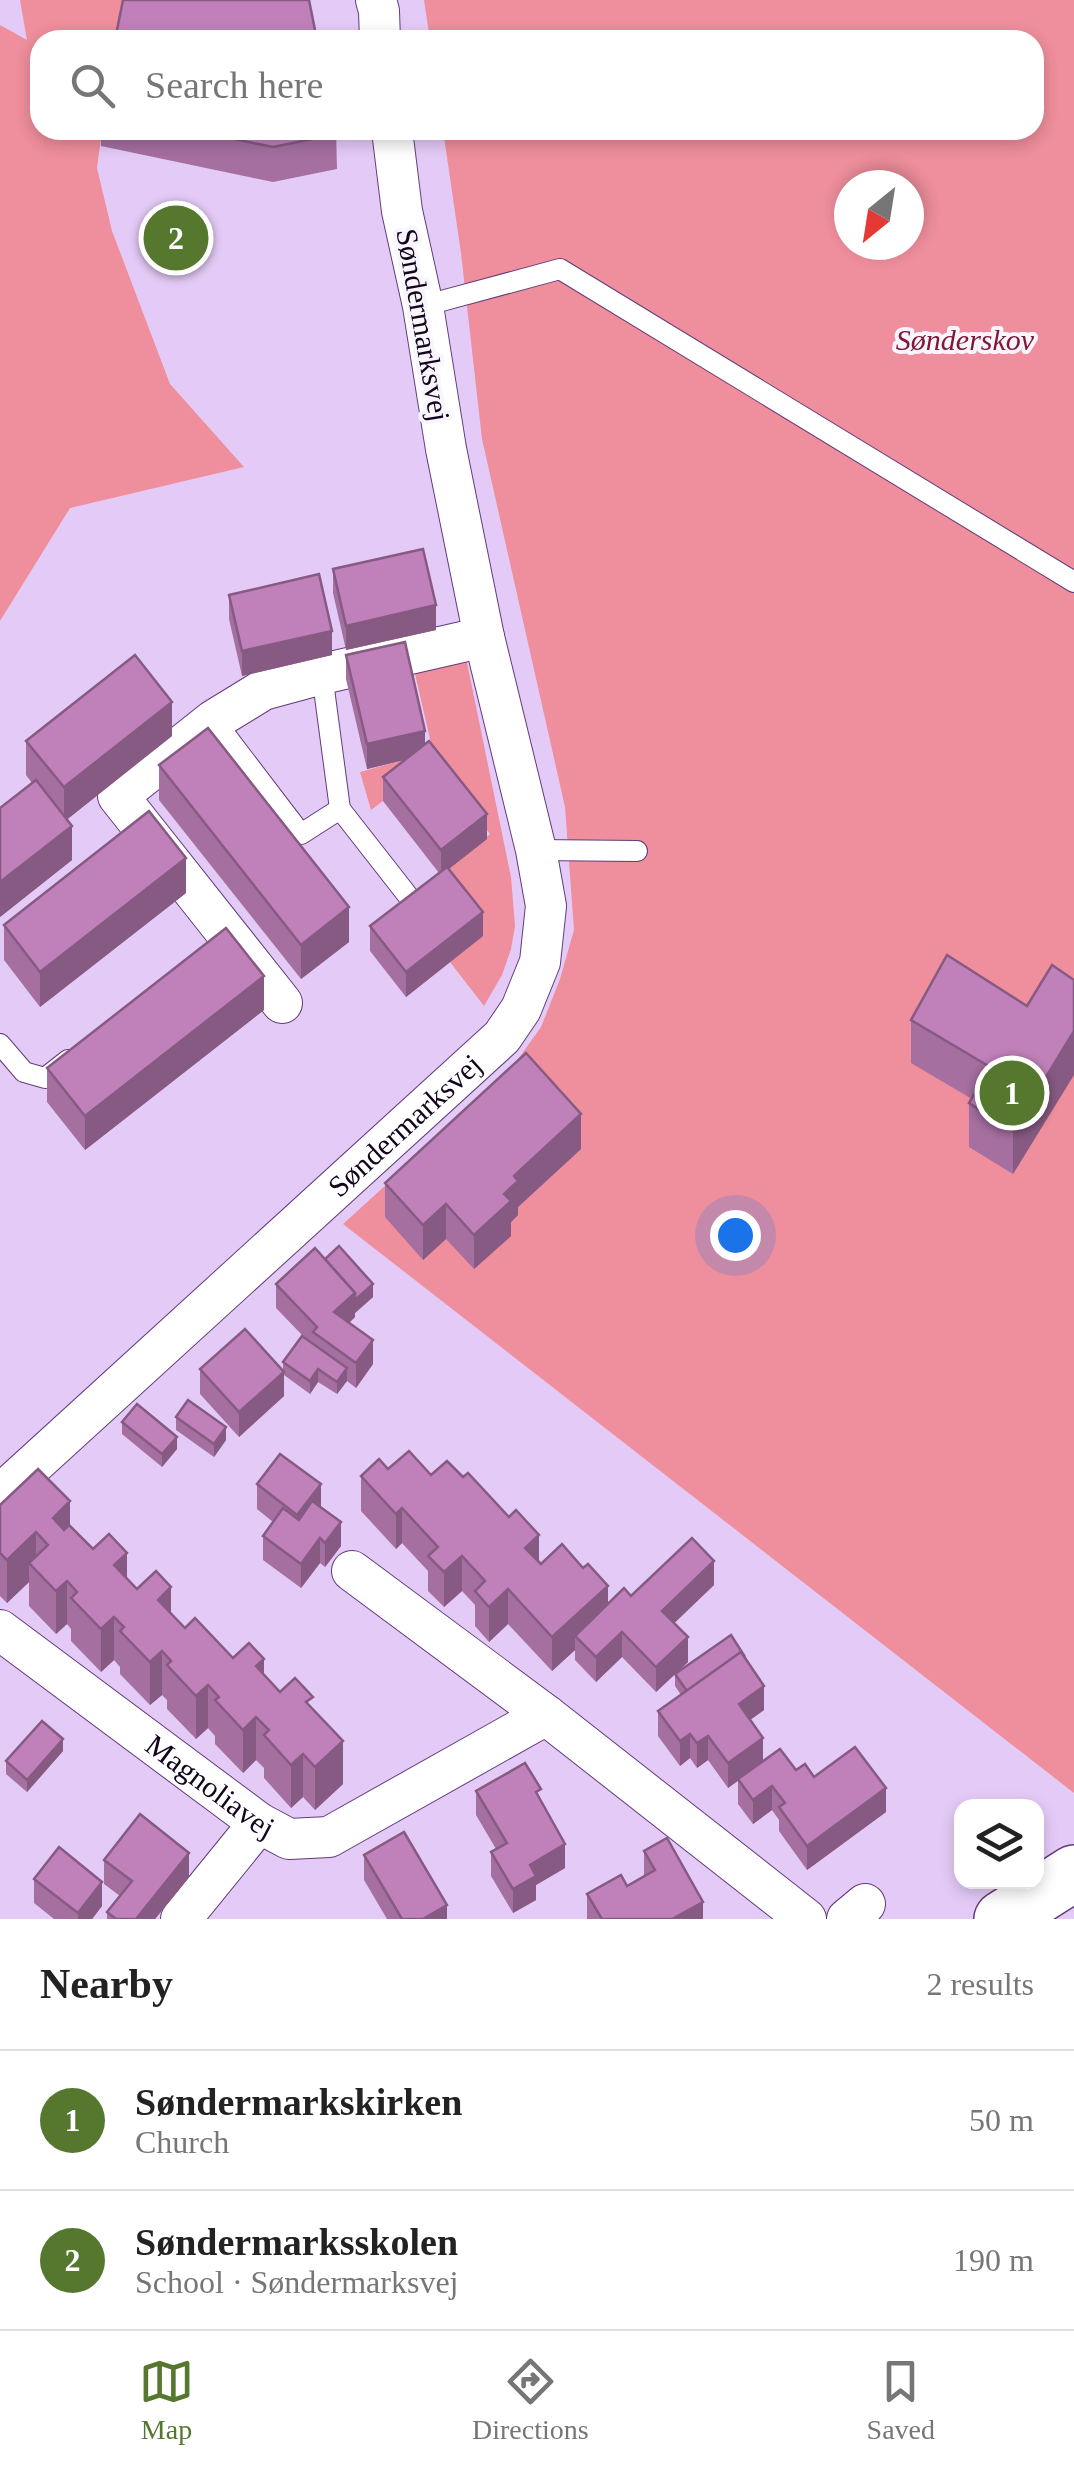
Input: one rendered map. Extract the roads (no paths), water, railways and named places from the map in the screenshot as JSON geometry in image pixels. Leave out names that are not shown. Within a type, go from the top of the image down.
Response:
[{"type":"main road","points":[[1002,1919],[1074,1872]]},
{"type":"street","points":[[376,0],[380,30]]},
{"type":"street","name":"Søndermarksvej","points":[[0,1495],[502,1037],[521,1009],[540,962],[546,906],[484,637],[446,448],[423,306],[402,211],[393,140]]},
{"type":"street","points":[[282,1004],[220,942],[132,829],[118,796],[214,720],[263,690],[484,637]]},
{"type":"street","points":[[352,1571],[546,1715],[806,1919]]},
{"type":"street","name":"Magnoliavej","points":[[0,1630],[259,1824],[289,1840],[328,1837],[546,1715]]},
{"type":"street","points":[[181,1919],[259,1824]]},
{"type":"lane","points":[[423,306],[560,269],[1074,582]]},
{"type":"lane","points":[[322,674],[340,808],[412,900]]},
{"type":"lane","points":[[214,720],[301,834],[340,808]]},
{"type":"lane","points":[[536,850],[637,851]]},
{"type":"lane","points":[[0,1044],[24,1072],[45,1078],[90,1042]]},
{"type":"place","name":"Søndermarksskolen","points":[[176,238]]},
{"type":"place","name":"Søndermarkskirken","points":[[1012,1093]]},
{"type":"park label","name":"Sønderskov","points":[[965,340]]}]
